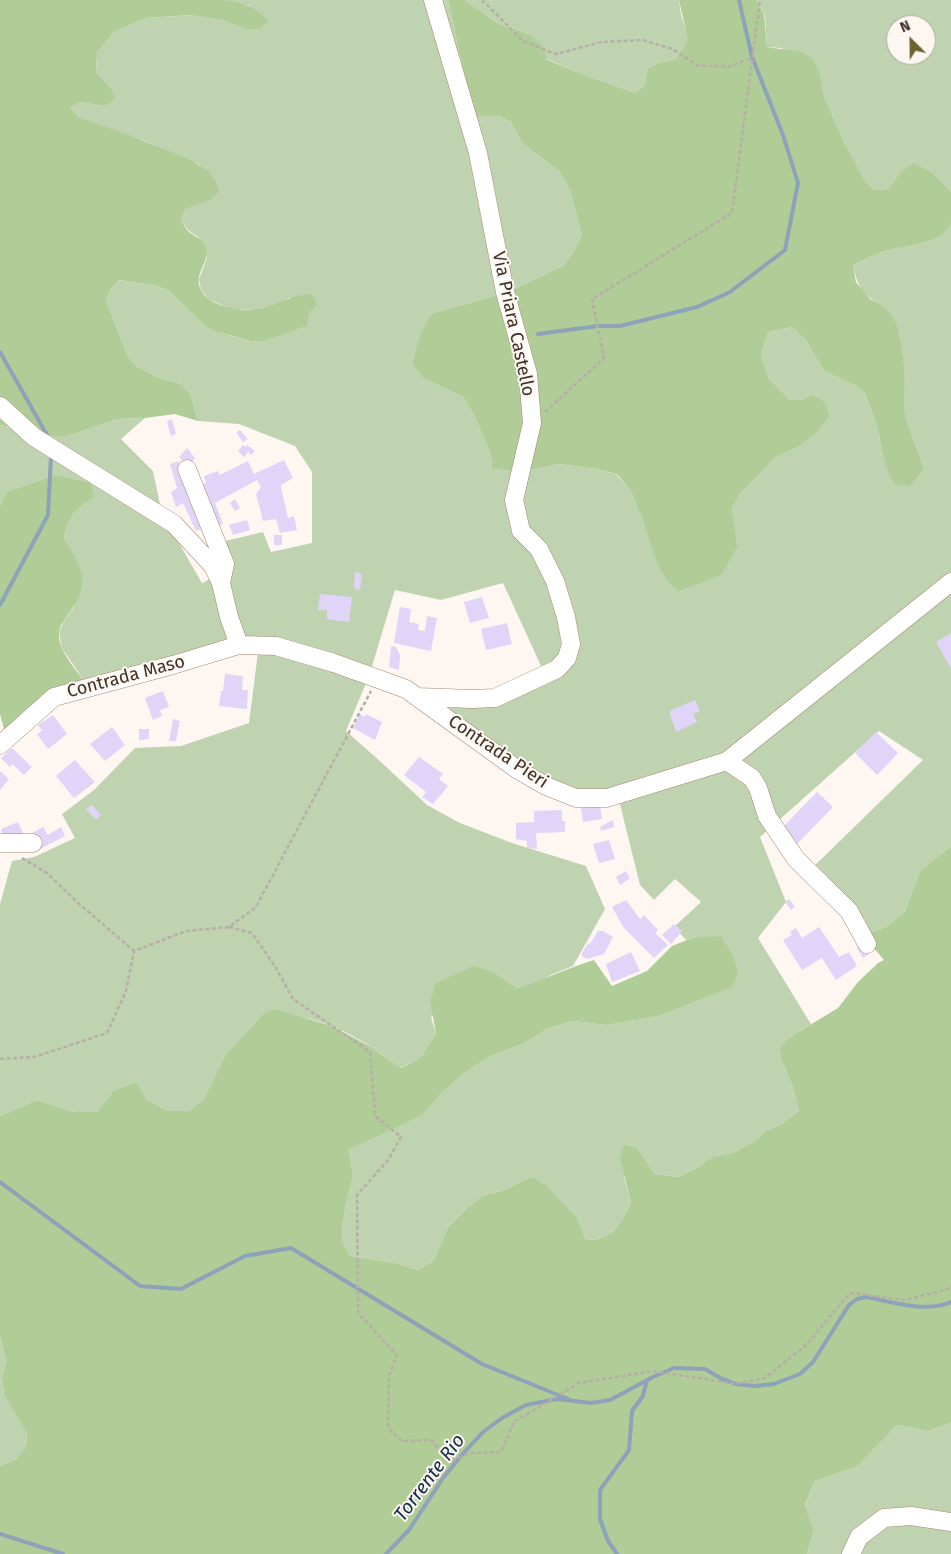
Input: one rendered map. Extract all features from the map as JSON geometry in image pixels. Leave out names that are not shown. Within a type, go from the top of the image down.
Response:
[{"type":"street","name":"Via Priara Castello","points":[[418,697],[495,698],[557,669],[567,658],[571,644],[566,617],[555,581],[539,549],[521,531],[514,500],[532,423],[528,374],[505,292],[478,154],[433,0]]},
{"type":"street","points":[[0,406],[34,437],[174,524],[213,566],[221,583],[229,617],[239,645]]},
{"type":"street","points":[[187,469],[225,564],[221,583]]},
{"type":"street","points":[[867,944],[850,911],[791,852],[767,816],[758,788],[752,778],[727,761],[951,582]]},
{"type":"street","name":"Contrada Maso","points":[[0,745],[54,697],[239,645],[276,646],[334,663],[378,679]]},
{"type":"street","name":"Contrada Pieri","points":[[378,679],[406,689],[518,770],[546,786],[576,798],[607,798],[727,761]]},
{"type":"street","points":[[443,716],[472,699]]},
{"type":"street","points":[[0,843],[33,843]]},
{"type":"street","points":[[851,1554],[859,1537],[884,1518],[910,1516],[951,1522]]},
{"type":"path","points":[[482,0],[523,41],[556,54],[602,42],[643,40],[672,49],[697,65],[728,67],[752,57]]},
{"type":"path","points":[[532,423],[604,358],[592,299],[732,213],[760,0]]},
{"type":"path","points":[[229,927],[256,907],[378,679]]},
{"type":"path","points":[[16,854],[47,873],[77,902],[134,951]]},
{"type":"path","points":[[134,951],[186,931],[229,927],[252,933],[276,968],[293,999],[370,1052],[375,1116],[401,1137],[388,1160],[357,1195],[358,1313],[397,1355],[389,1376],[388,1428],[402,1442],[431,1440],[450,1462],[468,1452],[500,1452],[514,1422],[579,1383],[653,1371],[736,1384],[765,1378],[806,1345],[850,1293],[904,1300],[948,1289],[951,1286]]},
{"type":"path","points":[[0,1059],[34,1057],[107,1033],[126,991],[134,951]]},
{"type":"green space","points":[[0,0],[223,0],[253,8],[268,21],[260,29],[248,29],[226,21],[191,15],[146,18],[114,32],[97,53],[96,72],[112,89],[115,100],[104,106],[80,102],[70,108],[78,117],[189,159],[210,172],[219,192],[210,200],[185,209],[181,220],[187,230],[205,245],[206,259],[199,277],[199,286],[210,299],[227,307],[246,310],[262,308],[297,296],[312,294],[317,305],[309,314],[307,326],[262,342],[250,341],[215,331],[204,325],[169,291],[157,286],[119,280],[111,289],[106,300],[128,357],[137,366],[157,377],[180,384],[189,392],[198,421],[175,414],[118,419],[65,437],[38,435],[22,429],[0,425]]},
{"type":"green space","points":[[223,0],[448,0],[473,116],[498,116],[511,122],[522,143],[559,171],[570,190],[582,235],[573,253],[563,266],[505,293],[433,313],[425,379],[463,397],[474,415],[491,455],[492,469],[521,472],[559,464],[597,469],[616,474],[630,490],[644,523],[733,523],[732,508],[741,493],[776,457],[802,445],[817,432],[812,395],[801,400],[790,400],[769,379],[761,356],[768,332],[792,327],[805,339],[824,371],[854,385],[865,393],[876,423],[881,445],[924,468],[905,416],[902,347],[884,306],[871,299],[862,290],[853,265],[884,251],[933,239],[947,230],[951,223],[951,846],[920,871],[905,911],[886,927],[863,935],[808,872],[923,760],[879,731],[760,837],[786,902],[758,938],[811,1024],[790,1037],[782,1061],[793,1087],[799,1111],[780,1125],[765,1131],[758,1139],[735,1152],[712,1157],[700,1166],[678,1177],[655,1174],[637,1148],[624,1177],[631,1203],[619,1224],[614,1230],[603,1237],[586,1240],[577,1217],[531,1177],[504,1190],[482,1196],[466,1209],[448,1227],[434,1260],[418,1270],[396,1263],[351,1256],[343,1244],[342,1227],[353,1176],[349,1148],[423,1115],[441,1094],[463,1074],[490,1056],[523,1044],[547,1029],[573,1021],[607,1025],[659,1016],[731,987],[692,938],[686,940],[674,927],[701,902],[675,879],[654,900],[640,885],[617,792],[555,791],[453,722],[449,702],[547,679],[503,583],[441,600],[395,590],[369,676],[346,731],[427,805],[460,823],[512,843],[586,866],[605,909],[573,966],[540,981],[517,988],[495,973],[431,1017],[436,1034],[420,1058],[400,1068],[365,1043],[327,1024],[296,1016],[264,1013],[225,1055],[204,1099],[189,1111],[166,1111],[147,1100],[137,1082],[114,1090],[97,1112],[74,1112],[37,1100],[0,1116],[0,904],[12,861],[34,857],[75,838],[62,814],[94,790],[135,748],[181,746],[249,723],[259,644],[86,684],[62,648],[59,632],[74,607],[78,564],[64,538],[66,530],[74,514],[94,497],[69,480],[54,475],[6,492],[0,506],[0,425],[65,437],[118,419],[145,418],[121,439],[153,471],[162,514],[202,583],[224,572],[221,542],[263,532],[271,552],[312,543],[312,472],[295,446],[239,424],[198,421],[189,392],[180,384],[157,377],[137,366],[128,357],[106,300],[111,289],[119,280],[157,286],[169,291],[204,325],[228,335],[262,342],[306,326],[309,314],[317,305],[289,298],[278,304],[255,309],[230,309],[209,299],[201,290],[199,279],[207,258],[198,237],[188,230],[181,220],[200,165],[145,141],[77,117],[70,108],[80,102],[104,106],[112,89],[96,72],[97,53],[114,32],[146,18],[192,15],[226,21],[250,6]]},
{"type":"green space","points":[[448,0],[465,0],[497,23],[531,35],[545,49],[546,59],[635,93],[645,85],[648,69],[659,63],[676,59],[688,41],[679,0],[756,0],[764,14],[763,0],[767,47],[802,52],[813,59],[821,76],[824,96],[863,179],[874,190],[888,189],[900,173],[914,163],[934,174],[951,192],[951,223],[947,230],[933,239],[884,251],[853,265],[856,282],[870,299],[884,306],[896,322],[902,347],[905,416],[924,468],[910,486],[894,484],[886,466],[876,423],[865,393],[854,385],[824,371],[805,339],[792,327],[768,332],[761,356],[769,379],[790,400],[801,400],[812,395],[825,402],[829,416],[817,432],[802,445],[776,457],[741,493],[732,508],[737,548],[721,575],[679,591],[667,581],[656,560],[644,523],[630,490],[617,474],[597,469],[559,464],[521,472],[492,469],[491,455],[474,415],[463,397],[425,379],[413,365],[419,338],[433,313],[505,293],[563,266],[573,253],[582,235],[570,190],[559,171],[522,143],[511,122],[498,116],[473,116]]},
{"type":"green space","points":[[465,0],[679,0],[681,15],[689,41],[676,59],[659,63],[645,85],[635,93],[574,71],[545,58],[531,35],[497,23]]},
{"type":"green space","points":[[756,0],[951,0],[951,192],[934,174],[900,173],[888,189],[874,190],[862,179],[844,142],[824,96],[821,76],[781,48],[767,47],[765,15]]},
{"type":"green space","points":[[54,475],[91,483],[94,497],[74,514],[66,530],[64,538],[79,566],[82,574],[82,583],[77,601],[59,630],[59,640],[64,653],[86,684],[7,741],[0,714],[0,506],[6,492]]},
{"type":"green space","points":[[951,846],[951,1423],[927,1431],[897,1425],[858,1466],[815,1481],[805,1505],[814,1531],[807,1554],[0,1554],[0,1466],[16,1459],[26,1447],[27,1433],[4,1395],[2,1378],[6,1362],[0,1336],[0,1116],[37,1100],[74,1112],[97,1112],[114,1090],[137,1082],[147,1100],[167,1111],[189,1111],[204,1099],[225,1055],[264,1013],[275,1009],[332,1026],[371,1047],[401,1068],[420,1058],[436,1034],[430,1001],[436,983],[474,966],[495,973],[517,988],[594,960],[612,986],[647,971],[672,946],[692,938],[721,936],[733,956],[738,973],[732,987],[659,1016],[607,1025],[573,1021],[547,1029],[523,1044],[490,1056],[463,1074],[441,1094],[423,1115],[349,1149],[353,1176],[342,1227],[343,1244],[351,1256],[396,1263],[418,1270],[434,1260],[448,1227],[466,1209],[482,1196],[504,1190],[531,1177],[547,1186],[577,1217],[586,1240],[603,1237],[614,1230],[619,1224],[631,1203],[620,1158],[624,1145],[637,1148],[655,1174],[678,1177],[700,1166],[712,1157],[735,1152],[758,1139],[765,1131],[780,1125],[799,1111],[793,1087],[782,1061],[780,1048],[790,1037],[838,1008],[858,982],[878,963],[884,960],[863,935],[886,927],[905,911],[920,871]]},
{"type":"green space","points":[[0,1336],[6,1362],[2,1378],[4,1395],[27,1432],[26,1447],[16,1459],[0,1466]]},
{"type":"green space","points":[[951,1423],[951,1554],[807,1554],[814,1531],[805,1506],[815,1481],[858,1466],[897,1425],[927,1431]]},
{"type":"building","points":[[172,419],[176,434],[171,436],[167,421]]},
{"type":"building","points":[[240,430],[248,439],[243,442],[236,432]]},
{"type":"building","points":[[243,445],[246,447],[247,445],[255,451],[251,455],[248,452],[244,457],[238,451]]},
{"type":"building","points":[[187,448],[195,458],[188,466],[179,457]]},
{"type":"building","points":[[284,460],[293,478],[281,485],[281,488],[288,518],[294,516],[297,530],[280,533],[276,519],[263,521],[256,494],[261,487],[257,480],[215,503],[223,524],[212,528],[195,488],[206,483],[204,476],[218,471],[220,475],[248,461],[254,474]]},
{"type":"building","points":[[178,461],[205,527],[196,531],[183,503],[176,507],[171,492],[177,488],[170,464]]},
{"type":"building","points":[[235,499],[240,508],[235,511],[230,503]]},
{"type":"building","points":[[247,520],[250,530],[233,535],[229,525]]},
{"type":"building","points":[[274,535],[282,535],[282,545],[274,545]]},
{"type":"building","points":[[355,572],[362,574],[360,590],[354,588]]},
{"type":"building","points":[[320,594],[352,597],[349,622],[327,619],[327,610],[318,610]]},
{"type":"building","points":[[482,597],[489,618],[470,623],[464,602]]},
{"type":"building","points":[[400,607],[411,609],[409,622],[419,624],[418,630],[425,631],[427,616],[437,618],[431,651],[394,643]]},
{"type":"building","points":[[507,623],[512,644],[486,650],[481,629]]},
{"type":"building","points":[[951,633],[951,669],[936,642]]},
{"type":"building","points":[[391,646],[396,647],[400,655],[399,670],[389,667]]},
{"type":"building","points":[[225,674],[243,676],[242,690],[248,690],[247,709],[219,706]]},
{"type":"building","points":[[163,691],[169,707],[160,710],[162,716],[153,720],[145,698]]},
{"type":"building","points":[[695,700],[700,711],[693,714],[697,722],[676,732],[669,711]]},
{"type":"building","points":[[360,714],[364,717],[366,714],[382,722],[375,740],[353,728]]},
{"type":"building","points":[[53,715],[67,734],[48,749],[37,734],[42,731],[38,725]]},
{"type":"building","points":[[173,719],[180,721],[176,741],[169,741]]},
{"type":"building","points":[[112,727],[125,745],[105,761],[90,744]]},
{"type":"building","points":[[139,729],[149,729],[149,739],[139,740]]},
{"type":"building","points":[[876,732],[898,753],[877,775],[855,753]]},
{"type":"building","points":[[12,748],[32,767],[24,775],[12,764],[10,767],[1,758]]},
{"type":"building","points":[[419,757],[443,774],[439,779],[448,786],[433,804],[422,797],[426,792],[404,775]]},
{"type":"building","points":[[75,760],[95,782],[74,798],[56,776]]},
{"type":"building","points":[[0,771],[9,779],[0,790]]},
{"type":"building","points":[[817,792],[833,807],[797,844],[782,828]]},
{"type":"building","points":[[92,805],[101,815],[96,820],[86,809]]},
{"type":"building","points":[[600,806],[602,819],[583,822],[581,808]]},
{"type":"building","points":[[562,810],[565,832],[536,833],[537,849],[527,848],[527,841],[516,839],[516,823],[534,822],[534,811]]},
{"type":"building","points":[[613,820],[614,827],[601,831],[600,827]]},
{"type":"building","points":[[18,822],[24,835],[5,842],[1,829]]},
{"type":"building","points":[[43,827],[48,835],[61,827],[65,836],[40,849],[32,833]]},
{"type":"building","points":[[609,840],[615,859],[599,863],[593,844]]},
{"type":"building","points":[[626,871],[630,878],[620,885],[616,877]]},
{"type":"building","points":[[789,899],[795,907],[791,910],[785,902]]},
{"type":"building","points":[[626,900],[640,919],[644,915],[658,930],[655,933],[668,945],[654,958],[624,928],[612,907]]},
{"type":"building","points":[[674,924],[682,931],[671,944],[662,935]]},
{"type":"building","points":[[819,927],[839,957],[849,952],[857,966],[836,980],[822,958],[802,970],[783,940],[792,935],[790,932],[796,928],[802,938]]},
{"type":"building","points":[[598,931],[603,931],[613,937],[604,954],[587,959],[581,955]]},
{"type":"building","points":[[862,944],[869,954],[863,958],[857,948]]},
{"type":"building","points":[[631,952],[640,971],[612,982],[606,964]]},
{"type":"waterway","points":[[538,334],[598,326],[620,326],[697,307],[730,292],[785,250],[798,183],[783,135],[752,57],[739,0]]},
{"type":"waterway","points":[[0,352],[47,435]]},
{"type":"waterway","points":[[0,605],[48,515],[51,457]]},
{"type":"waterway","points":[[0,1182],[140,1286],[181,1289],[245,1256],[291,1248],[482,1364],[568,1399]]},
{"type":"waterway","name":"Torrente Rio","points":[[386,1554],[409,1530],[443,1478],[483,1432],[502,1418],[526,1405],[557,1399],[591,1403],[610,1400],[674,1368],[705,1369],[722,1379],[736,1384],[755,1386],[774,1384],[800,1374],[813,1362],[849,1305],[857,1299],[866,1297],[920,1307],[931,1307],[951,1302]]},
{"type":"waterway","points":[[617,1554],[608,1541],[600,1519],[600,1490],[629,1450],[632,1411],[643,1396],[647,1380]]},
{"type":"waterway","points":[[0,1534],[63,1554]]}]
